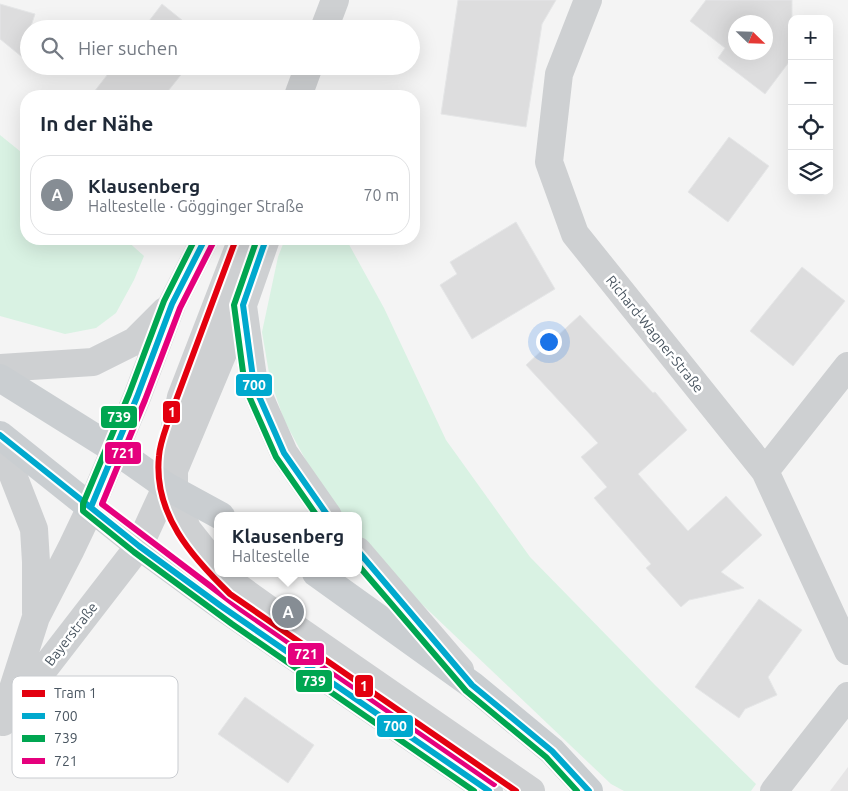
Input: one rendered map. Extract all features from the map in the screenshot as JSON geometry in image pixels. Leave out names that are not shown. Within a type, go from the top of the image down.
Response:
[{"type":"main road","points":[[0,378],[171,482],[215,512]]},
{"type":"main road","points":[[0,435],[139,546],[229,612],[489,791]]},
{"type":"main road","points":[[322,577],[472,685],[552,751],[589,791]]},
{"type":"street","points":[[327,20],[335,0]]},
{"type":"street","name":"Richard-Wagner-Straße","points":[[588,0],[559,74],[548,162],[575,234],[765,471],[848,651]]},
{"type":"street","points":[[300,90],[306,75]]},
{"type":"street","points":[[0,368],[93,362],[135,341],[172,304],[202,245]]},
{"type":"street","points":[[214,563],[187,529],[171,482],[170,448],[180,398],[240,245]]},
{"type":"street","name":"Bayerstraße","points":[[39,676],[139,546],[171,482],[243,305],[264,245]]},
{"type":"street","name":"Bayerstraße","points":[[17,676],[36,616],[72,549],[116,450],[172,304]]},
{"type":"street","points":[[243,305],[254,385],[284,453],[325,512]]},
{"type":"street","points":[[765,471],[848,366]]},
{"type":"street","name":"Bayerstraße","points":[[0,442],[34,529],[36,616]]},
{"type":"street","points":[[362,556],[472,685]]},
{"type":"street","points":[[227,577],[236,586],[282,619],[532,791]]},
{"type":"street","name":"Bayerstraße","points":[[1,725],[12,691]]},
{"type":"street","points":[[774,791],[848,696]]},
{"type":"street","name":"Bayerstraße","points":[[1,725],[12,711]]},
{"type":"shaded area","points":[[848,767],[848,791],[830,791]]},
{"type":"green space","points":[[0,135],[20,151],[20,245],[132,245],[144,256],[134,280],[116,313],[96,328],[65,334],[0,316]]},
{"type":"green space","points":[[283,245],[349,245],[384,308],[446,440],[530,557],[655,685],[756,784],[751,791],[624,791],[611,784],[389,573],[362,538],[362,512],[341,512],[317,481],[284,420],[270,379],[262,332],[278,257]]},
{"type":"building","points":[[458,0],[556,0],[542,24],[526,127],[441,114]]},
{"type":"building","points":[[706,0],[792,0],[792,15],[788,15],[788,63],[765,94],[718,58],[725,48],[690,21]]},
{"type":"building","points":[[0,4],[35,14],[33,20],[20,20],[20,55],[0,39]]},
{"type":"building","points":[[162,4],[182,20],[150,20]]},
{"type":"building","points":[[107,75],[181,75],[169,90],[96,90]]},
{"type":"building","points":[[729,137],[769,166],[728,222],[688,192]]},
{"type":"building","points":[[516,222],[555,289],[472,339],[440,285],[457,274],[450,262]]},
{"type":"building","points":[[802,267],[845,301],[793,366],[750,331]]},
{"type":"building","points":[[580,315],[653,393],[655,392],[687,430],[638,474],[688,531],[726,496],[762,535],[721,572],[744,588],[689,600],[681,607],[646,568],[651,564],[594,498],[607,487],[581,457],[598,443],[526,365]]},
{"type":"building","points":[[759,599],[802,630],[768,677],[777,695],[745,709],[739,718],[695,687]]},
{"type":"building","points":[[245,697],[314,745],[288,783],[218,734]]},
{"type":"tram line","name":"1","points":[[234,245],[169,419],[159,456],[159,477],[162,497],[178,533],[202,565],[230,594],[516,791]]},
{"type":"transit line","name":"739","points":[[192,245],[164,301],[129,394],[83,504],[83,511],[134,552],[232,624],[474,791]]},
{"type":"transit line","name":"700","points":[[91,507],[137,397],[172,304],[202,245]]},
{"type":"transit line","name":"721","points":[[212,245],[180,308],[102,504],[242,610],[494,784]]},
{"type":"transit line","name":"739","points":[[255,245],[234,305],[245,387],[276,457],[314,512]]},
{"type":"transit line","name":"700","points":[[264,245],[243,305],[254,385],[284,453],[325,512]]},
{"type":"transit line","name":"700","points":[[0,435],[139,546],[221,606],[489,791]]},
{"type":"transit line","name":"700","points":[[362,556],[472,685],[552,751],[589,791]]},
{"type":"transit line","name":"739","points":[[362,570],[466,691],[546,757],[577,791]]},
{"type":"place","name":"Klausenberg","points":[[288,612]]}]
